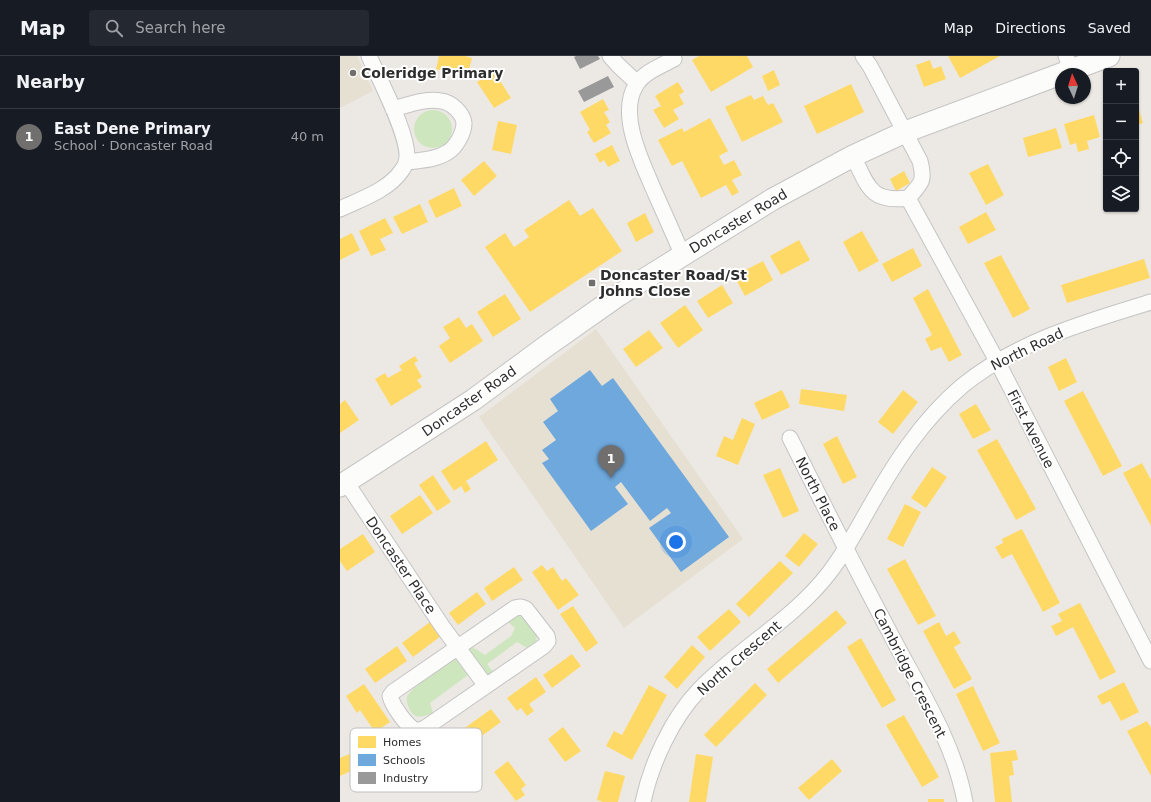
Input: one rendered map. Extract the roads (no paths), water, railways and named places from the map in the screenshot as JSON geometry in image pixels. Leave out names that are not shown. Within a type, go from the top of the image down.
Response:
[{"type":"street","points":[[340,209],[383,188],[401,171],[407,162],[407,154],[400,124],[368,56]]},
{"type":"street","points":[[610,56],[637,83]]},
{"type":"street","points":[[853,156],[870,188],[880,197],[894,200],[908,198],[918,187],[924,175],[920,161],[870,66],[863,56]]},
{"type":"street","name":"Doncaster Road","points":[[343,484],[473,400],[613,299],[682,254],[773,199],[853,156],[905,132],[1069,63],[1109,56]]},
{"type":"street","points":[[674,59],[646,75],[637,83],[632,92],[630,116],[639,156],[682,254]]},
{"type":"street","points":[[393,109],[428,100],[442,101],[454,106],[464,123],[462,132],[450,151],[430,159],[407,162]]},
{"type":"street","name":"First Avenue","points":[[908,198],[997,361],[1151,661]]},
{"type":"street","name":"North Road","points":[[846,549],[881,487],[917,433],[930,416],[963,386],[997,361],[1074,326],[1151,302]]},
{"type":"street","name":"North Place","points":[[790,438],[846,549]]},
{"type":"street","name":"Doncaster Place","points":[[343,484],[486,686]]},
{"type":"street","name":"North Crescent","points":[[643,802],[656,761],[669,733],[698,691],[719,671],[769,631],[812,593],[830,573],[846,549]]},
{"type":"street","name":"Cambridge Crescent","points":[[846,549],[931,709],[955,764],[965,802]]},
{"type":"street","points":[[411,728],[391,702],[390,696],[393,692],[515,608],[521,607],[526,609],[547,636],[548,641],[544,646],[425,728]]},
{"type":"place","name":"Coleridge Primary","points":[[353,73]]},
{"type":"place","name":"Doncaster Road/St Johns Close","points":[[592,283]]},
{"type":"place","name":"East Dene Primary","points":[[611,478]]}]
